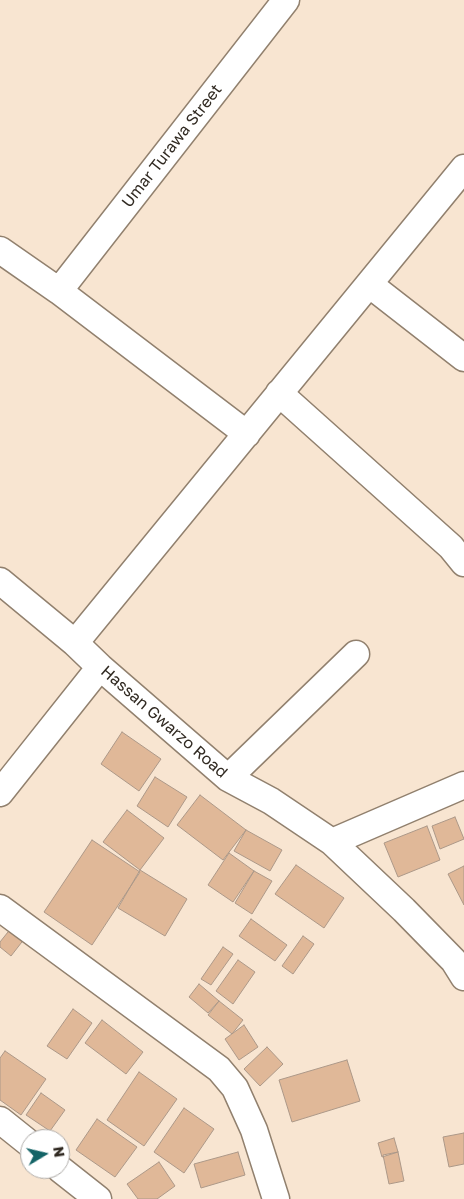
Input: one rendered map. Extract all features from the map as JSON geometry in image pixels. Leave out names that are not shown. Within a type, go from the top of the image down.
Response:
[{"type":"street","name":"Umar Turawa Street","points":[[59,291],[286,0]]},
{"type":"street","points":[[75,643],[463,170]]},
{"type":"street","points":[[0,250],[59,291],[246,434]]},
{"type":"street","points":[[369,284],[464,358]]},
{"type":"street","points":[[279,393],[460,551]]},
{"type":"street","name":"Hassan Gwarzo Road","points":[[0,581],[75,643],[228,778],[271,801],[332,842],[404,910],[454,961],[464,977]]},
{"type":"street","points":[[228,778],[356,654]]},
{"type":"street","points":[[0,792],[100,667]]},
{"type":"street","points":[[332,842],[464,785]]},
{"type":"street","points":[[0,908],[219,1069],[235,1088],[254,1130],[276,1199]]},
{"type":"street","points":[[0,1120],[20,1136]]},
{"type":"street","points":[[70,1177],[98,1199]]},
{"type":"building","points":[[122,732],[161,759],[139,791],[101,764]]},
{"type":"building","points":[[155,777],[187,797],[168,827],[137,806]]},
{"type":"building","points":[[200,795],[246,830],[223,860],[177,825]]},
{"type":"building","points":[[127,810],[164,838],[140,870],[103,842]]},
{"type":"building","points":[[455,817],[464,839],[440,849],[432,826]]},
{"type":"building","points":[[427,826],[440,860],[398,877],[384,843]]},
{"type":"building","points":[[246,830],[282,850],[270,871],[234,851]]},
{"type":"building","points":[[92,840],[140,872],[92,945],[44,912]]},
{"type":"building","points":[[229,853],[254,871],[233,902],[208,885]]},
{"type":"building","points":[[296,865],[344,898],[324,928],[275,894]]},
{"type":"building","points":[[464,866],[464,905],[448,874]]},
{"type":"building","points":[[140,870],[187,899],[165,936],[118,908]]},
{"type":"building","points":[[254,871],[272,881],[252,914],[235,903]]},
{"type":"building","points":[[251,919],[287,945],[275,961],[239,936]]},
{"type":"building","points":[[12,927],[25,938],[11,956],[0,947],[0,942]]},
{"type":"building","points":[[303,936],[314,944],[293,974],[282,966]]},
{"type":"building","points":[[223,947],[233,954],[211,985],[201,979]]},
{"type":"building","points":[[238,960],[255,972],[233,1004],[216,991]]},
{"type":"building","points":[[199,984],[219,1001],[208,1013],[189,997]]},
{"type":"building","points":[[219,1001],[243,1020],[232,1034],[208,1015]]},
{"type":"building","points":[[73,1009],[92,1023],[67,1059],[47,1046]]},
{"type":"building","points":[[102,1020],[143,1052],[126,1074],[85,1043]]},
{"type":"building","points":[[244,1025],[258,1047],[239,1060],[225,1039]]},
{"type":"building","points":[[267,1047],[283,1064],[260,1086],[244,1069]]},
{"type":"building","points":[[5,1051],[46,1079],[21,1115],[0,1100],[0,1058]]},
{"type":"building","points":[[347,1060],[360,1101],[292,1122],[279,1080]]},
{"type":"building","points":[[139,1072],[177,1099],[144,1146],[107,1120]]},
{"type":"building","points":[[41,1093],[65,1110],[51,1129],[47,1129],[26,1115]]},
{"type":"building","points":[[184,1108],[214,1129],[184,1173],[154,1152]]},
{"type":"building","points":[[97,1119],[137,1147],[115,1177],[76,1150]]},
{"type":"building","points":[[464,1133],[464,1164],[449,1167],[443,1137]]},
{"type":"building","points":[[394,1138],[398,1152],[382,1157],[378,1143]]},
{"type":"building","points":[[238,1152],[245,1175],[201,1188],[194,1164]]},
{"type":"building","points":[[398,1152],[404,1181],[389,1184],[383,1155]]},
{"type":"building","points":[[159,1162],[175,1186],[157,1199],[138,1199],[127,1184]]}]
